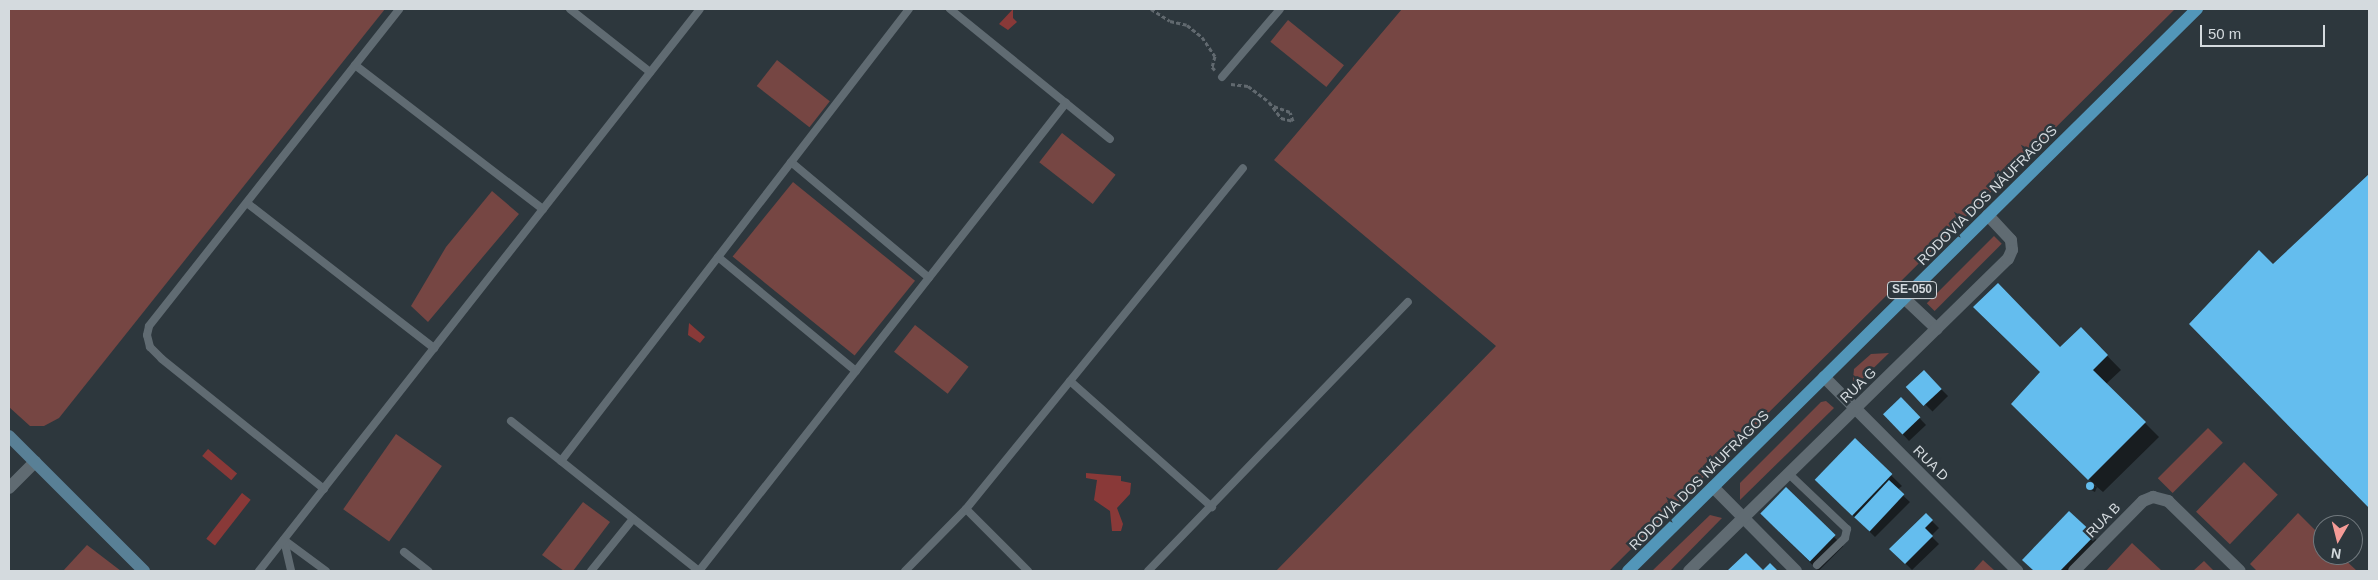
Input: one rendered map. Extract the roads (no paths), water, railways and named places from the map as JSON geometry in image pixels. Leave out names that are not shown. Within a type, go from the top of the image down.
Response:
[{"type":"main road","name":"RODOVIA DOS NÁUFRAGOS","points":[[1628,571],[2197,9]]},
{"type":"street","name":"RUA G","points":[[1689,571],[2010,256],[2011,240],[1988,215]]},
{"type":"street","points":[[1904,298],[1937,329]]},
{"type":"street","name":"RUA D","points":[[1824,377],[2017,571]]},
{"type":"street","points":[[9,436],[144,571]]},
{"type":"street","points":[[9,488],[35,462]]},
{"type":"street","points":[[1713,487],[1796,571]]},
{"type":"street","name":"RUA B","points":[[2074,571],[2143,501],[2156,497],[2168,501],[2240,571]]},
{"type":"lane","points":[[324,489],[162,359],[150,347],[147,335],[149,326],[399,9]]},
{"type":"lane","points":[[570,9],[650,72]]},
{"type":"lane","points":[[259,571],[700,9]]},
{"type":"lane","points":[[561,461],[909,9]]},
{"type":"lane","points":[[950,9],[1110,139]]},
{"type":"lane","points":[[1222,77],[1280,9]]},
{"type":"lane","points":[[355,65],[543,209]]},
{"type":"lane","points":[[511,421],[699,571],[1066,103]]},
{"type":"lane","points":[[791,162],[929,278]]},
{"type":"lane","points":[[905,571],[966,509],[1243,168]]},
{"type":"lane","points":[[246,203],[434,348]]},
{"type":"lane","points":[[718,257],[856,371]]},
{"type":"lane","points":[[1148,571],[1212,507],[1408,302]]},
{"type":"lane","points":[[1070,381],[1212,507]]},
{"type":"lane","points":[[1789,474],[1848,530],[1845,538],[1817,564]]},
{"type":"lane","points":[[966,509],[1028,571]]},
{"type":"lane","points":[[591,571],[633,519]]},
{"type":"lane","points":[[284,540],[291,571]]},
{"type":"lane","points":[[284,540],[326,571]]},
{"type":"lane","points":[[404,552],[428,571]]}]
